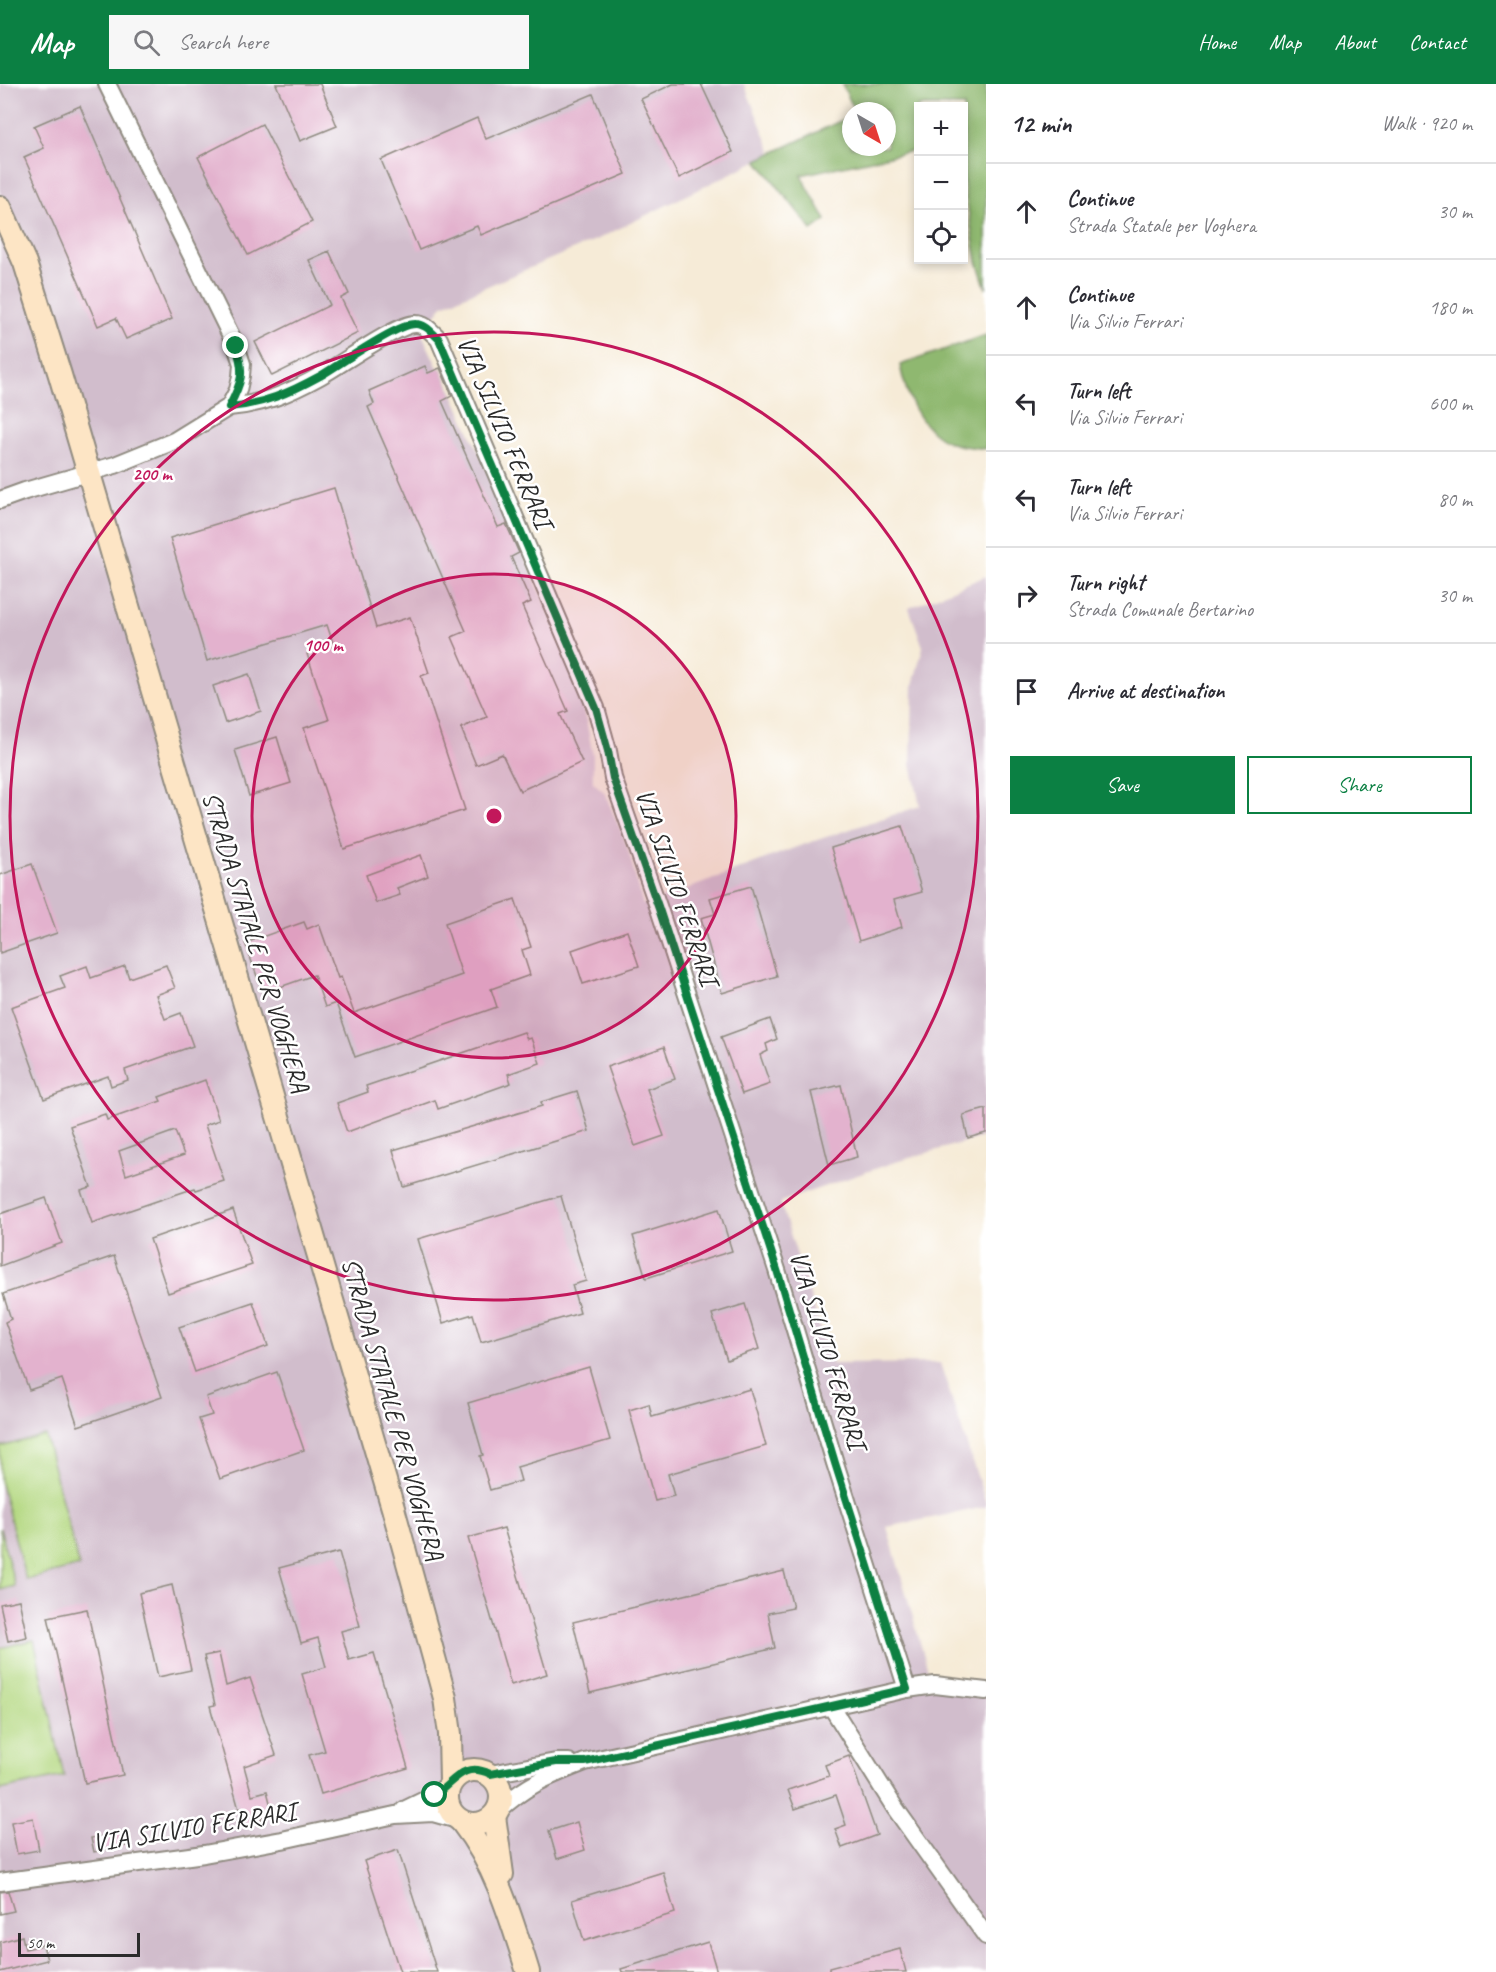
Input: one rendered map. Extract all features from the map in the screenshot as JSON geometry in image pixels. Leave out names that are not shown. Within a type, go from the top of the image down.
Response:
[{"type":"main road","name":"STRADA STATALE PER VOGHERA","points":[[0,207],[25,263],[89,472],[393,1508],[445,1698],[450,1734],[450,1783],[447,1802],[450,1810],[483,1852],[505,1899],[528,1972]]},
{"type":"main road","name":"STRADA STATALE PER VOGHERA","points":[[445,1698],[468,1751],[497,1781],[501,1790],[502,1799],[496,1814],[505,1899]]},
{"type":"main road","points":[[450,1783],[463,1772],[472,1769],[486,1772]]},
{"type":"main road","points":[[460,1821],[479,1824],[496,1814]]},
{"type":"street","points":[[0,500],[115,465],[174,441],[229,407],[238,390],[242,364],[236,346],[107,84]]},
{"type":"street","name":"VIA SILVIO FERRARI","points":[[229,407],[275,399],[319,376],[385,336],[414,324],[424,325],[439,339],[596,708],[613,778],[659,909],[777,1270],[907,1689]]},
{"type":"street","points":[[496,1814],[520,1791],[535,1782],[585,1762],[907,1689],[935,1685],[986,1690]]},
{"type":"street","points":[[831,1706],[895,1808],[986,1936]]},
{"type":"street","points":[[486,1772],[556,1762],[585,1762]]},
{"type":"street","name":"VIA SILVIO FERRARI","points":[[395,1815],[435,1795],[450,1783]]},
{"type":"street","name":"VIA SILVIO FERRARI","points":[[0,1882],[204,1854],[282,1840],[395,1815],[433,1813],[460,1821]]},
{"type":"shaded area","points":[[0,84],[744,84],[772,153],[600,238],[443,305],[422,334],[438,368],[441,367],[579,685],[593,755],[593,782],[604,792],[621,831],[643,905],[799,846],[920,806],[911,764],[913,685],[923,647],[909,608],[986,576],[986,1136],[892,1163],[780,1202],[832,1364],[940,1363],[986,1503],[986,1507],[887,1527],[930,1677],[986,1682],[986,1972],[0,1972]]},
{"type":"green space","points":[[842,84],[986,84],[986,289],[977,261],[968,210],[968,102],[914,102],[914,151],[896,155],[896,102],[851,102]]},
{"type":"green space","points":[[842,120],[842,156],[890,156],[801,175],[826,220],[812,230],[757,160]]},
{"type":"green space","points":[[986,335],[986,449],[953,444],[930,429],[915,409],[900,365]]},
{"type":"green space","points":[[45,1435],[79,1566],[26,1580],[0,1480],[0,1447]]},
{"type":"green space","points":[[0,1528],[15,1586],[0,1590]]},
{"type":"green space","points":[[34,1640],[64,1776],[0,1790],[0,1648]]},
{"type":"building","points":[[276,84],[320,84],[337,126],[300,141]]},
{"type":"building","points":[[673,84],[701,84],[733,152],[679,178],[641,99]]},
{"type":"building","points":[[593,94],[626,174],[481,235],[477,226],[419,250],[381,160],[477,118],[486,139]]},
{"type":"building","points":[[80,106],[172,319],[126,339],[116,318],[98,326],[24,157],[44,148],[34,126]]},
{"type":"building","points":[[262,124],[312,222],[248,255],[198,157]]},
{"type":"building","points":[[329,251],[349,294],[341,298],[358,333],[272,376],[255,342],[330,305],[309,260]]},
{"type":"building","points":[[425,366],[428,373],[440,368],[452,396],[442,401],[498,527],[506,524],[519,553],[511,557],[531,602],[522,606],[568,711],[560,714],[582,762],[520,791],[502,754],[476,765],[461,728],[487,717],[452,637],[466,631],[368,407],[374,404],[369,391]]},
{"type":"building","points":[[334,488],[376,628],[410,617],[429,673],[421,676],[465,810],[344,849],[304,728],[329,720],[307,654],[334,646],[327,625],[207,661],[170,538]]},
{"type":"building","points":[[249,674],[261,711],[225,723],[213,686]]},
{"type":"building","points":[[277,737],[291,783],[249,796],[235,750]]},
{"type":"building","points":[[902,826],[922,892],[894,900],[902,927],[859,941],[831,848]]},
{"type":"building","points":[[421,855],[428,876],[397,888],[400,895],[376,903],[366,875]]},
{"type":"building","points":[[32,864],[57,933],[0,953],[0,875]]},
{"type":"building","points":[[751,886],[777,976],[722,993],[701,918],[715,914],[710,898]]},
{"type":"building","points":[[515,899],[531,947],[522,950],[530,975],[491,989],[497,1007],[355,1057],[336,1003],[325,1007],[314,975],[263,993],[245,943],[304,922],[307,929],[319,924],[338,978],[341,977],[354,1013],[462,975],[445,923]]},
{"type":"building","points":[[627,931],[639,966],[583,984],[572,950]]},
{"type":"building","points":[[166,965],[175,988],[156,995],[165,1019],[181,1013],[193,1046],[125,1070],[128,1080],[111,1086],[108,1076],[44,1099],[11,1007],[65,988],[60,976],[87,966],[91,978],[125,966],[129,978]]},
{"type":"building","points":[[770,1019],[777,1039],[766,1044],[768,1051],[760,1055],[770,1084],[742,1094],[721,1037]]},
{"type":"building","points":[[524,1032],[527,1039],[531,1038],[540,1063],[508,1074],[511,1083],[438,1109],[435,1100],[347,1132],[337,1103],[368,1092],[366,1086]]},
{"type":"building","points":[[664,1047],[675,1079],[647,1089],[664,1136],[635,1146],[607,1067]]},
{"type":"building","points":[[205,1080],[219,1120],[205,1125],[224,1181],[196,1190],[195,1188],[92,1223],[81,1190],[91,1187],[70,1126],[105,1114],[107,1120],[161,1101],[159,1097]],"holes":[[[175,1131],[184,1155],[126,1175],[119,1151]]]},
{"type":"building","points":[[841,1085],[857,1157],[829,1165],[811,1092]]},
{"type":"building","points":[[577,1091],[589,1131],[404,1187],[393,1150],[542,1106],[541,1102]]},
{"type":"building","points":[[986,1109],[986,1133],[968,1138],[963,1115]]},
{"type":"building","points":[[561,1196],[586,1281],[572,1285],[580,1313],[481,1342],[473,1314],[443,1323],[418,1239]]},
{"type":"building","points":[[46,1198],[62,1243],[0,1266],[0,1214]]},
{"type":"building","points":[[719,1209],[732,1251],[646,1278],[633,1236]]},
{"type":"building","points":[[233,1210],[252,1265],[168,1293],[150,1239]]},
{"type":"building","points":[[114,1256],[162,1397],[78,1426],[62,1379],[29,1390],[5,1322],[11,1319],[3,1294]]},
{"type":"building","points":[[253,1302],[268,1346],[195,1372],[179,1327]]},
{"type":"building","points":[[745,1304],[759,1349],[727,1360],[712,1314]]},
{"type":"building","points":[[589,1367],[610,1440],[517,1467],[521,1481],[490,1490],[468,1403]]},
{"type":"building","points":[[277,1372],[304,1450],[220,1479],[199,1419],[212,1415],[206,1397]]},
{"type":"building","points":[[750,1389],[766,1446],[668,1474],[674,1496],[655,1501],[629,1410],[649,1404],[652,1417]]},
{"type":"building","points":[[504,1528],[547,1674],[511,1685],[468,1538]]},
{"type":"building","points":[[339,1552],[360,1626],[341,1631],[349,1660],[374,1653],[408,1768],[321,1794],[309,1755],[325,1751],[302,1674],[326,1667],[318,1638],[301,1643],[279,1568]]},
{"type":"building","points":[[784,1571],[793,1608],[768,1613],[775,1648],[590,1693],[573,1622]]},
{"type":"building","points":[[172,1585],[191,1670],[158,1677],[139,1593]]},
{"type":"building","points":[[19,1600],[27,1637],[8,1641],[0,1604]]},
{"type":"building","points":[[87,1609],[123,1775],[85,1783],[48,1617]]},
{"type":"building","points":[[219,1653],[226,1686],[250,1678],[276,1755],[244,1766],[252,1795],[267,1791],[273,1814],[261,1818],[262,1822],[246,1827],[210,1706],[215,1705],[204,1656]]},
{"type":"building","points":[[849,1756],[877,1835],[842,1848],[835,1829],[846,1825],[836,1795],[795,1809],[788,1790],[829,1776],[825,1765]]},
{"type":"building","points":[[33,1818],[39,1850],[17,1854],[11,1822]]},
{"type":"building","points":[[577,1822],[585,1850],[557,1859],[549,1831]]},
{"type":"building","points":[[124,1832],[126,1846],[94,1852],[91,1838]]},
{"type":"building","points":[[398,1850],[437,1972],[400,1972],[364,1861]]},
{"type":"building","points":[[663,1872],[675,1913],[584,1941],[572,1900]]},
{"type":"building","points":[[8,1891],[14,1911],[0,1914],[0,1892]]},
{"type":"building","points":[[22,1936],[25,1949],[43,1945],[47,1960],[0,1972],[0,1942]]},
{"type":"building","points":[[708,1942],[717,1972],[622,1972],[621,1969]]},
{"type":"building","points":[[900,1949],[906,1972],[829,1972],[829,1968]]},
{"type":"route","points":[[236,346],[242,364],[241,376],[238,390],[229,407],[275,399],[319,376],[385,336],[414,324],[424,325],[439,339],[596,708],[613,778],[659,909],[777,1270],[907,1689],[585,1762],[556,1762],[490,1774],[472,1769],[455,1777],[449,1785],[435,1795]]}]
